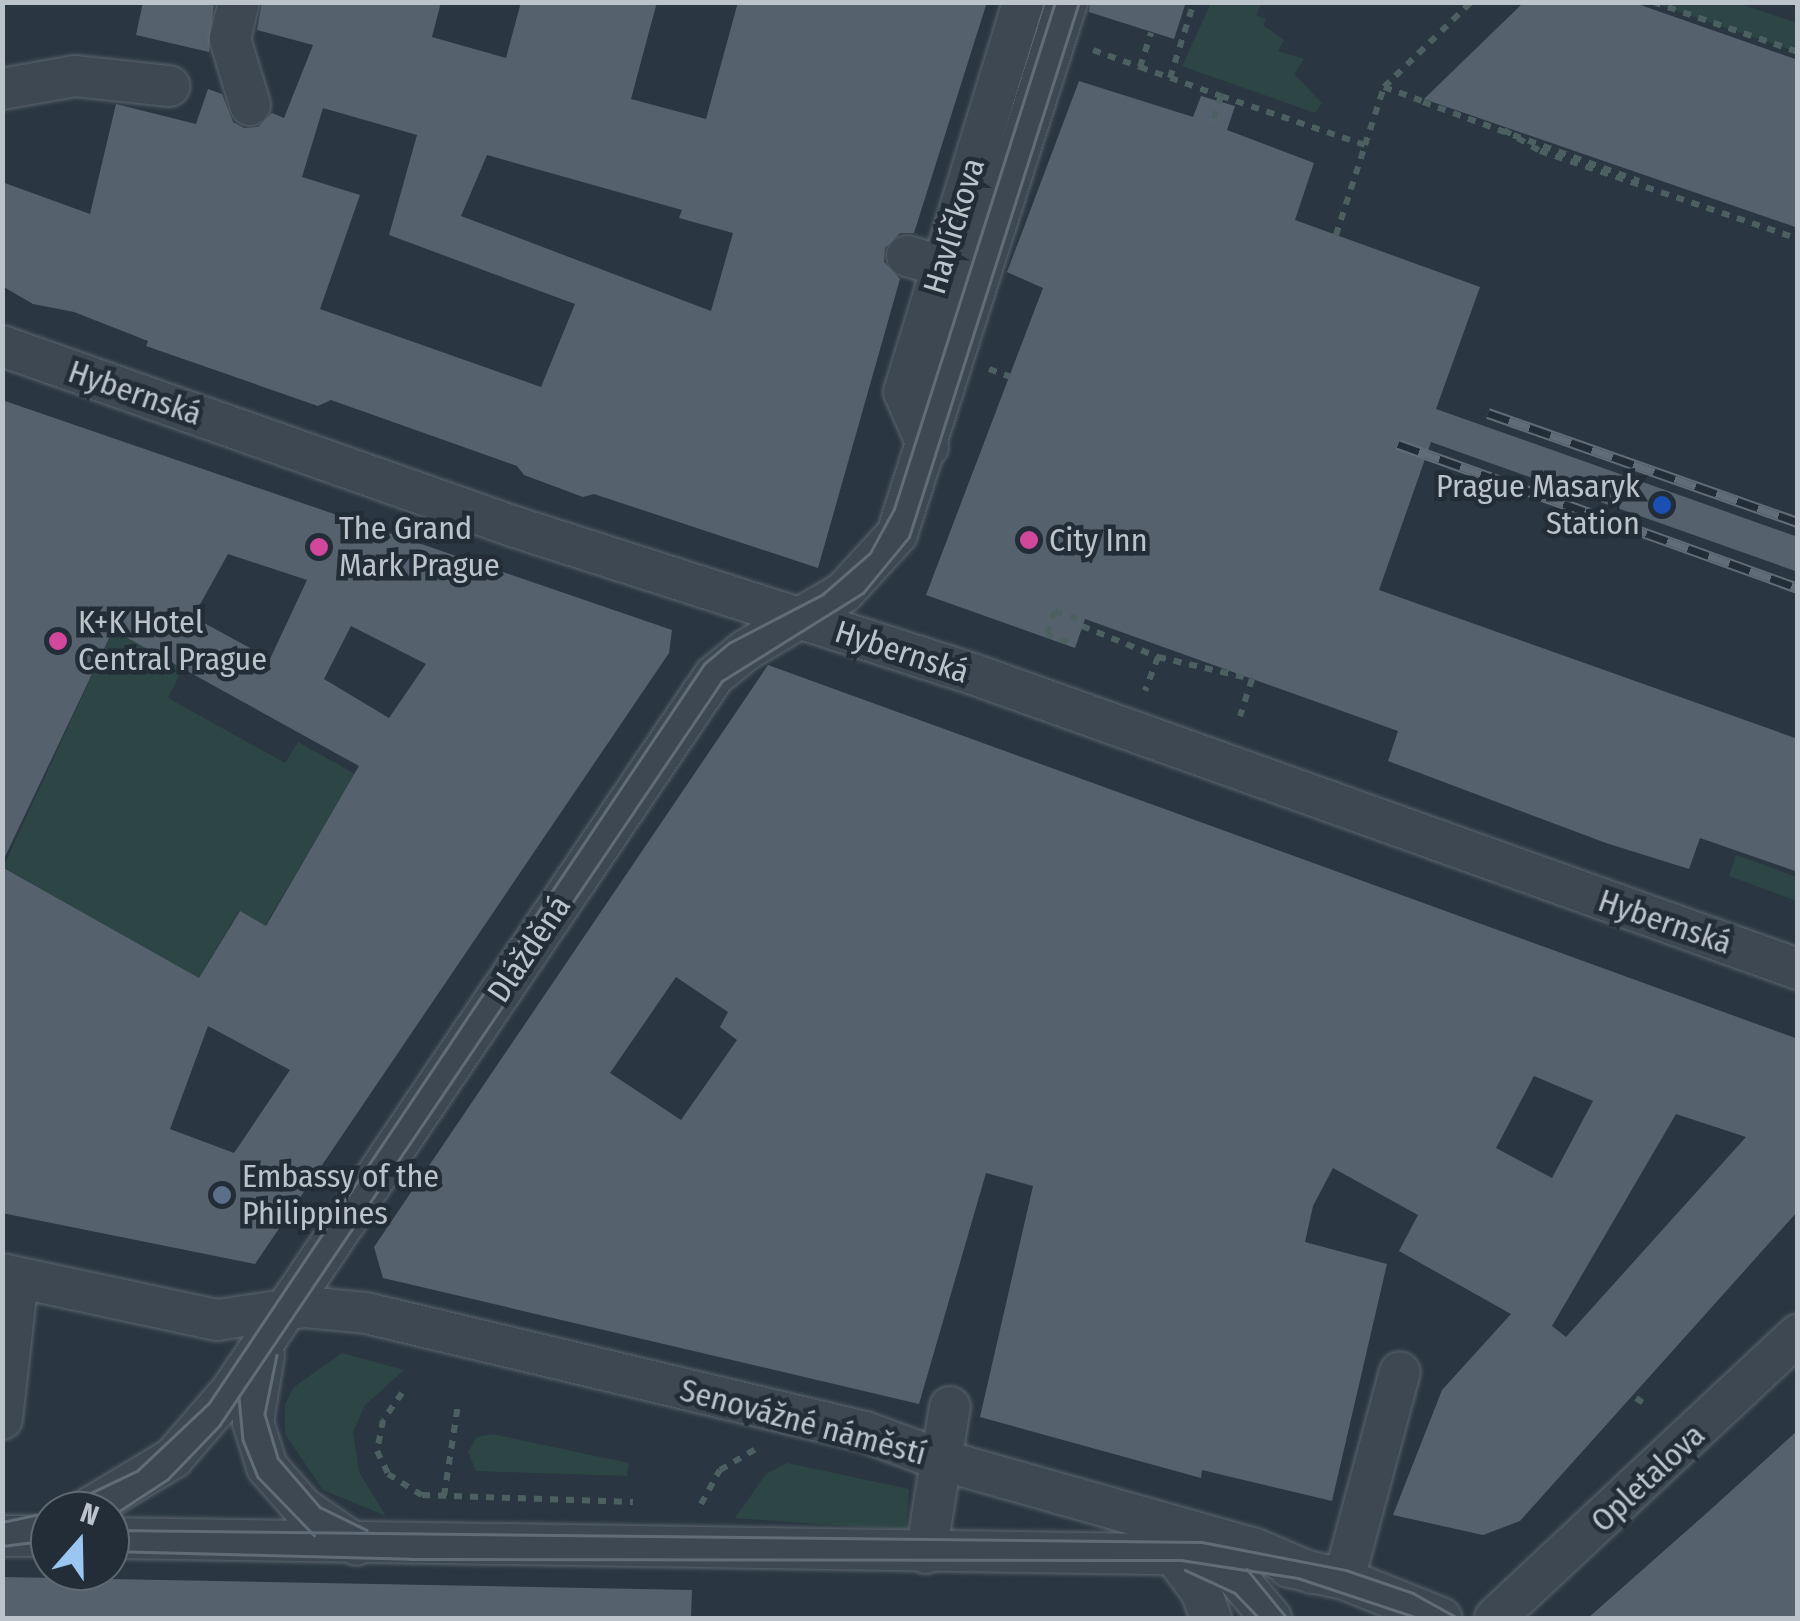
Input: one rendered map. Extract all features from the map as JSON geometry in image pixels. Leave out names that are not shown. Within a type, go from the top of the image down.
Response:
[{"type":"street","points":[[238,2],[230,39],[250,105]]},
{"type":"street","name":"Havlíčkova","points":[[928,447],[904,392],[924,261],[1024,2]]},
{"type":"street","name":"Havlíčkova","points":[[804,619],[879,559],[903,520],[1067,2]]},
{"type":"street","points":[[2,89],[75,76],[169,86]]},
{"type":"street","name":"Hybernská","points":[[2,346],[512,526],[804,619],[1798,969]]},
{"type":"street","name":"Dlážděná","points":[[286,1310],[714,676],[746,650],[804,619]]},
{"type":"street","name":"Senovážné náměstí","points":[[2,1420],[10,1276],[217,1320],[286,1310],[366,1313],[789,1412],[941,1460],[1166,1522],[1441,1618]]},
{"type":"street","points":[[119,1491],[173,1458],[232,1390],[286,1310]]},
{"type":"street","points":[[286,1310],[256,1378],[257,1446],[280,1486],[358,1545]]},
{"type":"street","name":"Opletalova","points":[[1495,1618],[1798,1334]]},
{"type":"street","points":[[1328,1576],[1400,1372]]},
{"type":"street","points":[[926,1553],[950,1407]]},
{"type":"street","name":"Senovážné náměstí","points":[[130,1539],[926,1553],[1172,1551],[1328,1576]]},
{"type":"street","points":[[1172,1551],[1201,1591],[1211,1618]]},
{"type":"street","points":[[1219,1556],[1271,1618]]},
{"type":"path","points":[[1170,78],[1194,2]]},
{"type":"path","points":[[1336,235],[1384,87],[1471,2]]},
{"type":"path","points":[[1654,2],[1798,52]]},
{"type":"path","points":[[1140,67],[1151,32]]},
{"type":"path","points":[[1087,48],[1365,145]]},
{"type":"path","points":[[1384,87],[1639,180]]},
{"type":"path","points":[[1211,127],[1222,96]]},
{"type":"path","points":[[1423,102],[1504,130],[1540,151],[1798,239]]},
{"type":"path","points":[[986,368],[1011,377]]},
{"type":"path","points":[[1068,642],[1047,634],[1055,612],[1158,657],[1252,679],[1240,716]]},
{"type":"path","points":[[1145,690],[1158,657]]},
{"type":"path","points":[[402,1393],[383,1420],[376,1444],[380,1460],[396,1481],[422,1495],[650,1502]]},
{"type":"path","points":[[1636,1398],[1646,1405]]},
{"type":"path","points":[[444,1496],[458,1404]]},
{"type":"path","points":[[688,1504],[706,1504],[720,1470],[758,1448],[789,1412]]},
{"type":"green space","points":[[1211,3],[1261,5],[1256,15],[1266,19],[1263,25],[1284,40],[1278,51],[1304,59],[1294,74],[1322,103],[1315,113],[1182,66]]},
{"type":"green space","points":[[1653,3],[1738,3],[1797,23],[1797,52]]},
{"type":"green space","points":[[113,630],[183,668],[168,698],[285,763],[298,742],[355,774],[225,993],[3,867]],"holes":[[[239,911],[261,923],[202,975],[201,974]]]},
{"type":"green space","points":[[1736,855],[1797,877],[1797,901],[1729,876]]},
{"type":"green space","points":[[342,1353],[404,1370],[365,1405],[353,1432],[359,1472],[386,1516],[323,1490],[285,1434],[285,1404],[294,1387]]},
{"type":"green space","points":[[492,1434],[629,1463],[627,1476],[476,1471],[468,1452],[477,1437]]},
{"type":"green space","points":[[787,1463],[909,1489],[906,1530],[735,1518],[766,1474]]},
{"type":"building","points":[[143,2],[214,2],[209,52],[136,35]]},
{"type":"building","points":[[262,2],[441,2],[432,37],[506,58],[521,2],[657,2],[631,99],[706,119],[738,2],[987,2],[914,233],[900,233],[885,248],[884,262],[900,279],[818,568],[594,494],[583,497],[524,475],[517,466],[331,400],[318,406],[146,346],[148,341],[74,312],[33,304],[2,286],[2,182],[90,214],[116,104],[196,124],[208,89],[222,94],[233,122],[244,128],[258,127],[272,113],[284,118],[313,45],[257,30]],"holes":[[[323,108],[417,135],[389,235],[575,304],[541,387],[320,309],[360,195],[302,177]],[[487,155],[682,210],[679,218],[733,233],[711,311],[461,216]]]},
{"type":"building","points":[[1090,2],[1186,2],[1174,39],[1089,12]]},
{"type":"building","points":[[1524,2],[1632,2],[1798,60],[1798,228],[1424,99]]},
{"type":"building","points":[[1079,81],[1193,117],[1201,96],[1235,106],[1227,130],[1314,163],[1295,220],[1480,287],[1436,409],[1798,537],[1798,572],[1431,442],[1379,590],[1798,739],[1798,872],[1700,838],[1689,869],[1606,843],[1388,761],[1398,731],[1085,619],[1075,648],[926,595],[1043,288],[1007,272]]},
{"type":"building","points":[[2,400],[672,630],[669,653],[255,1264],[2,1213],[2,867],[199,978],[240,911],[266,926],[359,766],[113,630],[2,863]],"holes":[[[228,554],[307,580],[270,659],[193,617]],[[351,626],[426,664],[389,718],[324,679]],[[208,1026],[290,1070],[234,1153],[170,1129]]]},
{"type":"building","points":[[768,665],[1798,1039],[1798,1211],[1520,1521],[1483,1535],[1393,1515],[1442,1390],[1511,1314],[1399,1251],[1418,1215],[1333,1168],[1313,1206],[1305,1242],[1387,1264],[1332,1501],[1202,1470],[1201,1478],[980,1417],[1033,1186],[986,1173],[919,1404],[383,1278],[374,1247]],"holes":[[[676,977],[728,1012],[720,1027],[737,1040],[681,1120],[610,1073]],[[1534,1076],[1593,1101],[1552,1178],[1496,1148]],[[1676,1114],[1746,1137],[1566,1337],[1552,1326]]]},
{"type":"building","points":[[1798,1430],[1798,1618],[1588,1618],[1709,1511]]},
{"type":"building","points":[[2,1577],[30,1578],[30,1591],[130,1591],[130,1579],[692,1590],[691,1618],[2,1618]]},
{"type":"tram line","points":[[95,1491],[137,1471],[209,1403],[704,664],[729,643],[823,594],[870,553],[894,509],[1055,2]]},
{"type":"tram line","points":[[130,1504],[168,1479],[219,1426],[722,681],[863,593],[909,537],[1079,2]]},
{"type":"tram line","points":[[277,1355],[265,1414],[278,1458],[320,1507],[367,1530]]},
{"type":"tram line","points":[[239,1397],[243,1440],[258,1477],[314,1535]]},
{"type":"tram line","points":[[2,1522],[30,1516]]},
{"type":"tram line","points":[[130,1530],[1202,1542],[1346,1570],[1413,1593],[1458,1618]]},
{"type":"tram line","points":[[2,1546],[30,1542]]},
{"type":"tram line","points":[[130,1552],[410,1559],[1181,1560],[1298,1578],[1418,1618]]},
{"type":"tram line","points":[[1247,1569],[1287,1618]]},
{"type":"tram line","points":[[1185,1570],[1235,1593],[1259,1618]]},
{"type":"railway","points":[[1488,413],[1798,522]]},
{"type":"railway","points":[[1398,444],[1798,588]]},
{"type":"place","name":"Prague Masaryk Station","points":[[1662,505]]},
{"type":"place","name":"City Inn","points":[[1029,540]]},
{"type":"place","name":"The Grand Mark Prague","points":[[319,547]]},
{"type":"place","name":"K+K Hotel Central Prague","points":[[58,641]]},
{"type":"place","name":"Embassy of the Philippines","points":[[222,1195]]}]
